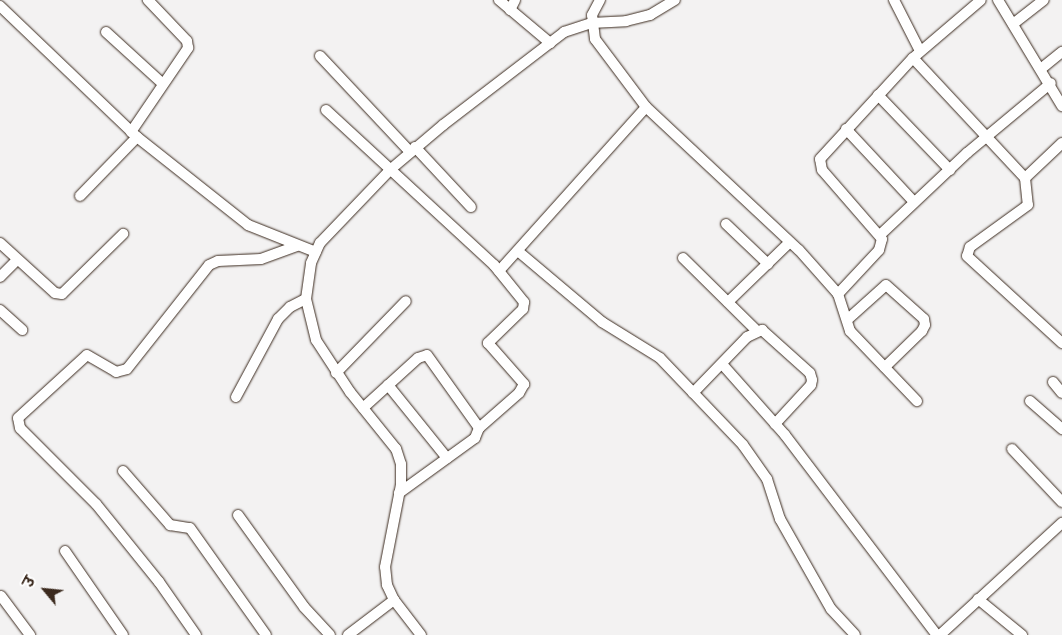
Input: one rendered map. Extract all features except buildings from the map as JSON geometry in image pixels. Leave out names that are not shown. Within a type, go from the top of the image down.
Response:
[{"type":"street","points":[[80,196],[134,134],[163,84],[188,48],[187,41],[148,0]]},
{"type":"street","points":[[499,0],[512,5],[550,43]]},
{"type":"street","points":[[600,0],[591,23],[599,46],[646,107],[790,242],[838,294],[850,331],[917,401]]},
{"type":"street","points":[[387,607],[385,567],[399,492],[401,464],[396,449],[336,373],[316,340],[306,299],[316,252],[320,243],[391,169],[412,150],[564,32],[591,23],[626,21],[650,15],[676,0]]},
{"type":"street","points":[[894,0],[916,54],[987,138],[1025,178],[1028,205],[970,247],[967,256],[1062,343]]},
{"type":"street","points":[[838,294],[879,250],[882,244],[880,235],[819,165],[823,153],[916,54],[981,0]]},
{"type":"street","points":[[998,0],[1042,68],[1062,106]]},
{"type":"street","points":[[1013,24],[1044,0]]},
{"type":"street","points":[[0,6],[134,134],[261,233],[276,238],[294,248],[316,252]]},
{"type":"street","points":[[106,32],[163,84]]},
{"type":"street","points":[[1042,68],[1062,52]]},
{"type":"street","points":[[320,56],[412,150],[471,206]]},
{"type":"street","points":[[880,235],[950,170],[1051,83]]},
{"type":"street","points":[[878,95],[950,170]]},
{"type":"street","points":[[500,271],[519,252],[646,107]]},
{"type":"street","points":[[326,110],[500,271],[524,306],[488,343],[524,384],[519,393],[479,428],[475,438],[399,492]]},
{"type":"street","points":[[846,129],[914,202]]},
{"type":"street","points":[[1025,178],[1062,143]]},
{"type":"street","points":[[726,224],[768,264]]},
{"type":"street","points":[[0,243],[55,293],[62,294],[124,234]]},
{"type":"street","points":[[728,302],[790,242]]},
{"type":"street","points":[[196,635],[159,582],[96,504],[20,428],[18,418],[87,355],[116,372],[127,370],[209,265],[276,256],[294,248]]},
{"type":"street","points":[[519,252],[602,322],[660,358],[762,469],[788,534],[831,609],[855,635]]},
{"type":"street","points":[[683,258],[756,330],[767,332],[812,376],[811,385],[775,424]]},
{"type":"street","points":[[0,277],[18,260]]},
{"type":"street","points":[[847,320],[886,285],[924,318],[926,325],[922,331],[885,368]]},
{"type":"street","points":[[236,397],[280,315],[290,307],[306,299]]},
{"type":"street","points":[[336,373],[406,301]]},
{"type":"street","points":[[0,310],[22,330]]},
{"type":"street","points":[[693,393],[756,330]]},
{"type":"street","points":[[363,408],[418,358],[427,355],[479,428]]},
{"type":"street","points":[[722,364],[775,424],[939,635],[1062,523]]},
{"type":"street","points":[[1053,382],[1062,393]]},
{"type":"street","points":[[388,385],[447,458]]},
{"type":"street","points":[[1030,401],[1062,429]]},
{"type":"street","points":[[1012,449],[1062,502]]},
{"type":"street","points":[[123,471],[170,525],[190,528],[266,635]]},
{"type":"street","points":[[238,515],[304,607],[330,635]]},
{"type":"street","points":[[65,551],[120,634]]},
{"type":"street","points":[[1,596],[30,635]]},
{"type":"street","points":[[978,599],[1022,635]]},
{"type":"street","points":[[348,635],[387,607]]},
{"type":"street","points":[[387,607],[421,635]]}]
